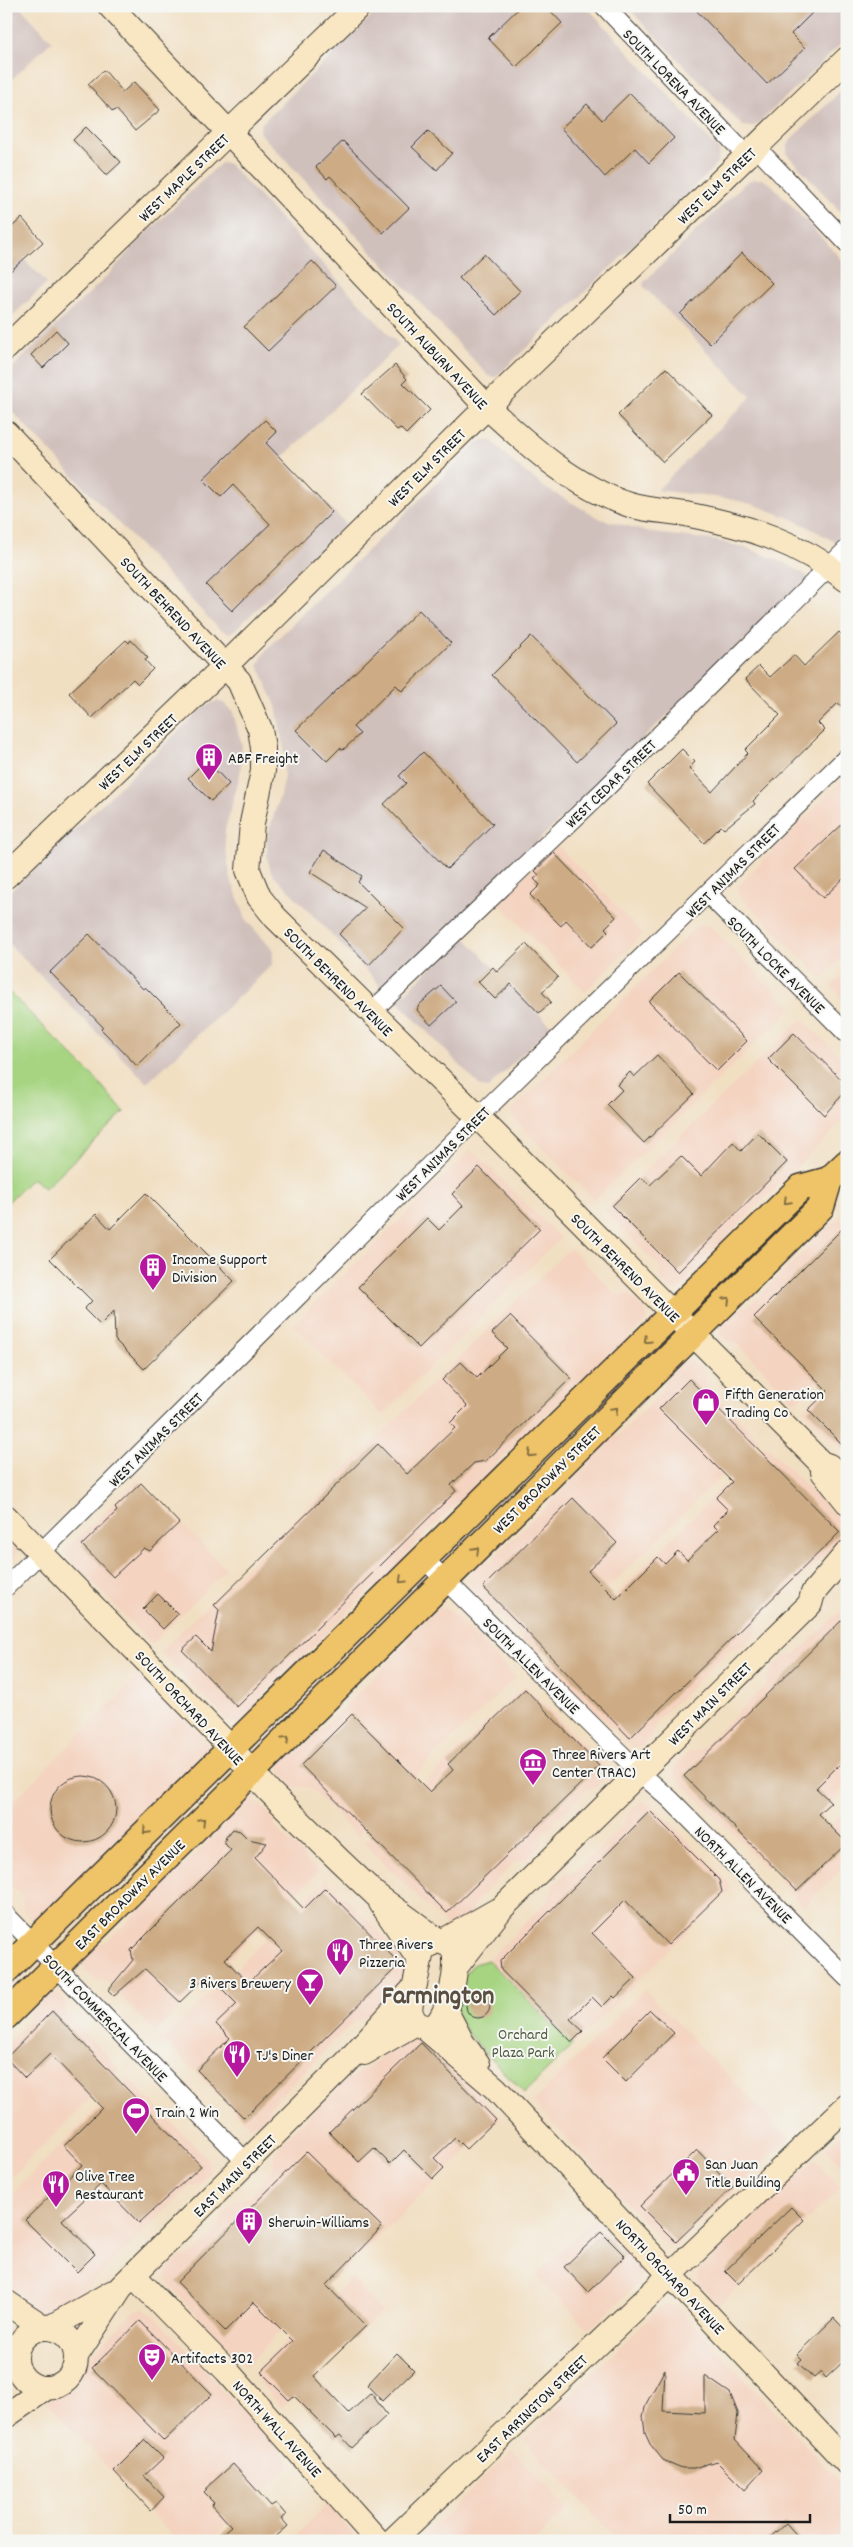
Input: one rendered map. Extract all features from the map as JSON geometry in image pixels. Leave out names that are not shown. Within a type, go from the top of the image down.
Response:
[{"type":"main road","name":"WEST BROADWAY STREET","points":[[230,1747],[673,1315],[800,1188],[838,1171]]},
{"type":"main road","name":"WEST BROADWAY STREET","points":[[252,1773],[821,1207],[838,1171]]},
{"type":"main road","name":"EAST BROADWAY AVENUE","points":[[6,1970],[230,1747]]},
{"type":"main road","name":"EAST BROADWAY AVENUE","points":[[6,2016],[252,1773]]},
{"type":"street","name":"SOUTH AUBURN AVENUE","points":[[110,6],[487,407],[528,446],[576,480],[630,505],[747,527],[790,544],[838,573]]},
{"type":"street","name":"WEST MAPLE STREET","points":[[6,348],[359,6]]},
{"type":"street","name":"SOUTH LORENA AVENUE","points":[[604,6],[847,243]]},
{"type":"street","name":"WEST ELM STREET","points":[[6,876],[225,666],[487,407],[847,59]]},
{"type":"street","name":"SOUTH BEHREND AVENUE","points":[[6,433],[239,681],[260,729],[263,748],[262,771],[252,823],[248,870],[259,897],[275,917],[370,1013],[478,1117],[821,1463],[828,1466],[847,1481]]},
{"type":"street","name":"WEST CEDAR STREET","points":[[370,1013],[604,790],[838,573],[847,549]]},
{"type":"street","name":"WEST ANIMAS STREET","points":[[6,1587],[478,1117],[847,756]]},
{"type":"street","name":"SOUTH LOCKE AVENUE","points":[[708,894],[847,1034]]},
{"type":"street","name":"SOUTH BEHREND AVENUE","points":[[821,1463],[823,1472],[847,1502]]},
{"type":"street","name":"SOUTH ORCHARD AVENUE","points":[[6,1517],[230,1747],[252,1773],[376,1895],[441,1941],[452,1946],[456,1953],[455,1968]]},
{"type":"street","name":"WEST MAIN STREET","points":[[810,1604],[813,1593],[847,1553]]},
{"type":"street","name":"SOUTH ALLEN AVENUE","points":[[424,1559],[639,1772]]},
{"type":"street","name":"WEST MAIN STREET","points":[[455,1968],[502,1908],[810,1604],[820,1601],[847,1578]]},
{"type":"street","name":"NORTH ALLEN AVENUE","points":[[639,1772],[670,1799],[847,1978]]},
{"type":"street","name":"SOUTH ORCHARD AVENUE","points":[[376,1895],[420,1961]]},
{"type":"street","name":"WEST MAIN STREET","points":[[420,1961],[426,1946],[441,1941],[502,1908]]},
{"type":"street","name":"SOUTH COMMERCIAL AVENUE","points":[[6,1915],[57,1965],[246,2162]]},
{"type":"street","points":[[420,1961],[410,2008],[411,2017],[420,2025]]},
{"type":"street","points":[[446,2011],[455,1968]]},
{"type":"street","name":"EAST MAIN STREET","points":[[76,2356],[127,2281],[347,2062],[414,1988]]},
{"type":"street","name":"EAST MAIN STREET","points":[[347,2062],[420,2025],[434,2026],[440,2022],[446,2011]]},
{"type":"street","name":"NORTH ORCHARD AVENUE","points":[[446,2011],[462,2042],[495,2088]]},
{"type":"street","name":"NORTH ORCHARD AVENUE","points":[[420,2025],[495,2088],[847,2463]]},
{"type":"street","name":"EAST ARRINGTON STREET","points":[[392,2541],[847,2106]]},
{"type":"street","name":"EAST MAIN STREET","points":[[47,2328],[127,2281]]},
{"type":"street","name":"NORTH WALL AVENUE","points":[[127,2281],[227,2371],[378,2541]]},
{"type":"street","points":[[6,2302],[47,2328]]},
{"type":"street","points":[[47,2328],[57,2330],[70,2340],[76,2356],[72,2372],[68,2378],[54,2387],[46,2388],[24,2380],[11,2362],[24,2337],[37,2329],[47,2328]]},
{"type":"street","points":[[6,2416],[46,2388]]},
{"type":"shaded area","points":[[6,6],[19,6],[52,41],[6,85]]},
{"type":"shaded area","points":[[382,6],[586,6],[719,150],[718,161],[710,172],[496,377],[488,376],[259,132],[261,124]]},
{"type":"shaded area","points":[[626,6],[847,6],[847,38],[759,123],[752,127],[743,126]]},
{"type":"shaded area","points":[[847,85],[847,219],[787,154],[787,148],[791,139]]},
{"type":"shaded area","points":[[222,162],[229,164],[399,345],[282,458],[346,524],[235,630],[229,633],[219,629],[6,405],[6,374],[111,272],[136,243]]},
{"type":"shaded area","points":[[753,179],[762,179],[772,185],[847,265],[847,536],[839,544],[795,520],[755,505],[730,499],[657,490],[751,397],[644,287],[643,283],[745,183]]},
{"type":"shaded area","points":[[6,240],[47,283],[6,322]]},
{"type":"shaded area","points":[[483,440],[492,441],[517,466],[547,489],[601,519],[654,533],[713,540],[747,548],[787,564],[809,577],[385,990],[271,872],[267,857],[267,837],[283,786],[285,755],[276,706],[258,665],[266,650],[477,443]]},
{"type":"shaded area","points":[[217,701],[225,704],[233,712],[242,746],[240,775],[225,830],[230,877],[247,921],[273,950],[272,965],[147,1083],[6,941],[6,895],[205,706]]},
{"type":"shaded area","points":[[847,775],[847,953],[822,978],[740,896],[737,887]]},
{"type":"shaded area","points":[[557,845],[643,934],[585,992],[498,902]]},
{"type":"shaded area","points":[[699,924],[711,927],[792,1008],[594,1200],[512,1117],[511,1111]]},
{"type":"shaded area","points":[[463,936],[551,1026],[488,1088],[481,1087],[397,1001]]},
{"type":"shaded area","points":[[847,970],[847,1003],[831,986]]},
{"type":"shaded area","points":[[802,1019],[847,1063],[847,1117],[706,1258],[701,1269],[678,1290],[669,1290],[660,1279],[660,1267],[604,1210]]},
{"type":"shaded area","points":[[470,1151],[476,1154],[560,1238],[382,1415],[293,1325]]},
{"type":"shaded area","points":[[847,1209],[847,1351],[795,1402],[738,1344],[726,1341],[721,1335],[721,1327],[738,1309],[751,1304]]},
{"type":"shaded area","points":[[570,1248],[616,1294],[629,1294],[646,1311],[647,1321],[615,1352],[609,1353],[405,1555],[403,1564],[382,1585],[371,1589],[258,1701],[256,1709],[240,1724],[229,1722],[160,1652]]},
{"type":"shaded area","points":[[683,1360],[691,1360],[703,1370],[706,1385],[759,1439],[539,1656],[470,1586],[469,1575],[482,1561],[491,1560],[601,1452],[601,1445],[607,1438],[619,1435],[662,1391],[665,1379]]},
{"type":"shaded area","points":[[847,1367],[847,1455],[803,1410]]},
{"type":"shaded area","points":[[765,1445],[841,1521],[846,1533],[844,1540],[834,1550],[826,1553],[758,1620],[756,1634],[744,1646],[733,1648],[727,1652],[656,1721],[652,1735],[641,1746],[631,1747],[547,1664]]},
{"type":"shaded area","points":[[138,1479],[226,1569],[152,1644],[66,1555],[69,1547]]},
{"type":"shaded area","points":[[6,1538],[14,1546],[16,1553],[6,1566]]},
{"type":"shaded area","points":[[847,1605],[847,1782],[835,1801],[767,1868],[677,1778],[674,1772],[676,1765],[687,1753],[700,1750],[766,1685],[769,1672],[784,1657],[796,1654]]},
{"type":"shaded area","points":[[438,1608],[448,1609],[516,1677],[420,1770],[415,1778],[357,1836],[312,1790],[307,1787],[294,1787],[281,1773],[279,1764],[287,1755],[297,1753],[406,1645],[409,1635]]},
{"type":"shaded area","points":[[140,1675],[208,1743],[210,1751],[193,1770],[186,1771],[79,1878],[77,1886],[40,1921],[34,1920],[23,1910],[23,1897],[6,1881],[6,1808]]},
{"type":"shaded area","points":[[525,1685],[604,1765],[607,1776],[596,1787],[585,1791],[543,1833],[541,1845],[528,1858],[514,1863],[477,1900],[472,1912],[448,1927],[364,1843]]},
{"type":"shaded area","points":[[249,1795],[273,1817],[275,1827],[319,1871],[155,2032],[107,1982],[97,1980],[85,1970],[83,1961],[98,1945],[110,1939],[224,1826],[226,1816]]},
{"type":"shaded area","points":[[642,1801],[656,1808],[730,1884],[729,1891],[573,2045],[488,1960],[549,1900],[553,1885],[565,1873],[577,1870],[624,1825],[629,1812]]},
{"type":"shaded area","points":[[847,1809],[847,1864],[803,1907],[777,1879]]},
{"type":"shaded area","points":[[327,1879],[407,1960],[409,1978],[372,2014],[354,2021],[272,2104],[268,2117],[260,2124],[250,2126],[163,2040]]},
{"type":"shaded area","points":[[644,1989],[789,2138],[674,2247],[666,2245],[533,2102]]},
{"type":"shaded area","points":[[51,1990],[64,1999],[66,2014],[120,2069],[6,2182],[6,2044],[29,2021],[30,2006],[46,1991]]},
{"type":"shaded area","points":[[414,2035],[429,2041],[501,2118],[245,2366],[169,2285],[166,2277],[168,2269],[179,2258],[194,2253],[218,2229],[224,2211],[237,2199],[251,2196],[274,2164],[274,2153],[285,2138],[346,2081]]},
{"type":"shaded area","points":[[128,2078],[207,2158],[210,2172],[199,2185],[189,2187],[59,2315],[42,2317],[6,2280],[6,2200]]},
{"type":"shaded area","points":[[847,2129],[847,2170],[825,2149]]},
{"type":"shaded area","points":[[814,2160],[841,2188],[718,2306],[698,2284],[697,2277],[701,2269]]},
{"type":"shaded area","points":[[595,2218],[639,2266],[642,2274],[639,2282],[589,2330],[536,2275]]},
{"type":"shaded area","points":[[351,2278],[382,2311],[282,2408],[254,2376],[258,2369]]},
{"type":"shaded area","points":[[666,2305],[677,2307],[847,2489],[847,2525],[831,2541],[619,2541],[524,2440],[661,2307]]},
{"type":"shaded area","points":[[142,2308],[155,2316],[292,2465],[209,2541],[178,2541],[45,2401],[73,2388],[79,2380],[84,2362],[135,2311]]},
{"type":"shaded area","points":[[513,2450],[568,2509],[534,2541],[419,2541]]},
{"type":"shaded area","points":[[327,2505],[359,2541],[290,2541]]},
{"type":"green space","points":[[6,989],[96,1079],[124,1112],[45,1188],[32,1178],[6,1204]]},
{"type":"green space","name":"Orchard Plaza Park","points":[[488,1960],[573,2045],[524,2093],[468,2034],[456,2015],[459,1981],[474,1964]]},
{"type":"building","points":[[521,6],[546,6],[562,23],[516,67],[488,38]]},
{"type":"building","points":[[692,6],[819,6],[791,34],[805,48],[767,84]]},
{"type":"building","points":[[104,70],[123,92],[134,82],[160,110],[135,131],[116,109],[113,112],[88,84]]},
{"type":"building","points":[[630,93],[674,138],[649,163],[635,148],[605,177],[561,128],[587,104],[602,120]]},
{"type":"building","points":[[86,127],[121,162],[107,175],[73,140]]},
{"type":"building","points":[[428,131],[452,153],[437,170],[412,147]]},
{"type":"building","points":[[343,141],[409,208],[383,233],[330,176],[327,179],[316,167]]},
{"type":"building","points":[[22,218],[43,242],[6,275],[6,232]]},
{"type":"building","points":[[742,253],[772,283],[710,344],[680,314]]},
{"type":"building","points":[[484,254],[520,291],[496,315],[459,278]]},
{"type":"building","points":[[312,261],[336,286],[268,351],[244,327]]},
{"type":"building","points":[[56,330],[68,343],[43,368],[31,355]]},
{"type":"building","points":[[395,365],[407,379],[403,383],[430,410],[406,434],[400,428],[397,430],[362,394]]},
{"type":"building","points":[[666,368],[712,415],[663,462],[618,415]]},
{"type":"building","points":[[265,420],[277,432],[266,443],[332,512],[232,611],[206,585],[270,524],[233,485],[221,497],[203,479]]},
{"type":"building","points":[[419,610],[451,643],[402,691],[396,685],[353,727],[360,734],[343,750],[340,748],[327,761],[296,730]]},
{"type":"building","points":[[839,632],[847,640],[847,711],[838,703],[818,723],[825,730],[753,801],[755,804],[724,829],[721,826],[704,843],[647,784],[682,749],[695,762],[689,768],[712,792],[748,753],[745,750],[780,715],[745,679],[759,666],[770,677],[794,655],[804,666]]},
{"type":"building","points":[[531,636],[616,724],[577,762],[492,675]]},
{"type":"building","points":[[126,640],[129,643],[131,640],[148,658],[145,660],[153,669],[138,684],[133,679],[92,718],[69,693]]},
{"type":"building","points":[[423,752],[493,824],[447,869],[384,804],[406,783],[399,776]]},
{"type":"building","name":"ABF Freight","points":[[206,760],[229,784],[211,801],[188,778]]},
{"type":"building","points":[[847,820],[847,875],[823,898],[795,869]]},
{"type":"building","points":[[324,850],[362,876],[358,882],[404,928],[369,965],[339,934],[366,908],[310,872]]},
{"type":"building","points":[[554,853],[616,917],[605,928],[608,931],[592,947],[566,920],[561,926],[530,895],[540,885],[534,879],[539,875],[535,871]]},
{"type":"building","points":[[89,934],[143,989],[145,987],[181,1023],[137,1066],[101,1029],[103,1027],[50,972]]},
{"type":"building","points":[[526,944],[558,977],[542,992],[551,1002],[539,1013],[511,984],[495,999],[478,982],[493,967],[497,972]]},
{"type":"building","points":[[679,972],[747,1041],[717,1071],[649,1002]]},
{"type":"building","points":[[441,986],[456,1002],[431,1025],[417,1010],[419,1005]]},
{"type":"building","points":[[794,1033],[847,1085],[847,1090],[824,1115],[768,1059]]},
{"type":"building","points":[[657,1055],[694,1094],[644,1143],[607,1105],[622,1090],[617,1085],[630,1072],[634,1077]]},
{"type":"building","points":[[758,1133],[787,1162],[678,1272],[612,1206],[641,1177],[650,1185],[681,1156],[701,1176],[733,1142],[741,1151]]},
{"type":"building","points":[[479,1167],[540,1229],[419,1348],[358,1287],[427,1218],[439,1230],[463,1206],[452,1194]]},
{"type":"building","name":"Income Support Division","points":[[146,1193],[234,1281],[144,1369],[115,1340],[114,1311],[100,1325],[84,1309],[92,1301],[50,1259],[96,1214],[110,1229]]},
{"type":"building","points":[[847,1224],[847,1449],[808,1410],[828,1391],[754,1317]]},
{"type":"building","points":[[510,1316],[571,1378],[486,1461],[474,1463],[451,1485],[456,1491],[237,1707],[182,1650],[196,1637],[211,1652],[219,1610],[214,1605],[378,1444],[407,1474],[455,1428],[450,1423],[467,1406],[442,1380],[461,1362],[477,1378],[507,1348],[492,1333]]},
{"type":"building","points":[[689,1379],[840,1532],[630,1738],[483,1587],[573,1498],[617,1543],[588,1571],[616,1599],[658,1557],[665,1564],[678,1551],[687,1560],[718,1530],[713,1525],[728,1510],[716,1498],[732,1482],[659,1409]]},
{"type":"building","points":[[141,1483],[179,1523],[150,1551],[144,1548],[113,1577],[82,1545],[117,1511],[115,1508]]},
{"type":"building","points":[[158,1594],[178,1614],[163,1629],[143,1609]]},
{"type":"building","points":[[847,1615],[847,1757],[816,1788],[831,1802],[818,1814],[847,1843],[797,1891],[684,1776]]},
{"type":"building","points":[[525,1689],[599,1766],[447,1913],[301,1765],[352,1714],[430,1792],[453,1770],[448,1764]]},
{"type":"building","points":[[76,1776],[90,1776],[102,1781],[111,1790],[116,1802],[114,1822],[107,1833],[90,1842],[76,1842],[64,1837],[55,1828],[50,1816],[50,1802],[55,1790],[64,1781]]},
{"type":"building","points":[[650,1811],[719,1880],[722,1892],[668,1945],[625,1900],[592,1933],[636,1978],[615,1998],[613,1996],[602,2007],[592,1997],[570,2019],[583,2031],[572,2042],[501,1970],[500,1961]]},
{"type":"building","points":[[233,1829],[240,1831],[248,1839],[267,1843],[255,1858],[304,1909],[325,1888],[400,1964],[244,2118],[197,2070],[230,2038],[216,2024],[237,2004],[208,1975],[180,2002],[145,1969],[114,1996],[108,1990],[133,1960],[131,1950],[231,1850],[224,1843],[226,1837]],"holes":[[[258,1927],[282,1951],[248,1983],[225,1959]]]},
{"type":"building","points":[[478,1994],[487,1997],[490,2006],[487,2015],[478,2018],[469,2015],[466,2006],[469,1997]]},
{"type":"building","points":[[650,2010],[674,2033],[626,2082],[602,2058]]},
{"type":"building","points":[[52,2011],[201,2166],[139,2223],[101,2184],[62,2220],[95,2254],[77,2272],[25,2220],[82,2165],[64,2146],[102,2108],[50,2054],[25,2078],[6,2058]]},
{"type":"building","points":[[421,2043],[496,2120],[466,2149],[455,2138],[434,2158],[444,2168],[433,2179],[404,2150],[390,2164],[374,2148],[359,2162],[329,2132]]},
{"type":"building","name":"San Juan Title Building","points":[[697,2150],[733,2187],[676,2242],[640,2206]]},
{"type":"building","points":[[306,2152],[382,2227],[326,2285],[366,2326],[314,2376],[349,2413],[371,2393],[387,2415],[352,2448],[340,2435],[336,2438],[294,2396],[289,2400],[261,2372],[293,2341],[254,2302],[225,2331],[177,2282]]},
{"type":"building","points":[[791,2207],[804,2220],[738,2284],[725,2271]]},
{"type":"building","points":[[601,2232],[625,2256],[588,2292],[564,2267]]},
{"type":"building","points":[[834,2318],[847,2332],[847,2358],[826,2378],[821,2372],[814,2378],[798,2363],[802,2359],[797,2354]]},
{"type":"building","name":"Artifacts 302","points":[[140,2321],[212,2394],[164,2441],[92,2368]]},
{"type":"building","points":[[397,2353],[414,2370],[382,2401],[367,2385]]},
{"type":"building","points":[[665,2369],[663,2411],[705,2413],[705,2376],[730,2393],[738,2413],[735,2440],[763,2470],[745,2490],[716,2461],[694,2468],[682,2468],[663,2460],[650,2444],[645,2433],[643,2416],[646,2404]]},
{"type":"building","points":[[145,2440],[163,2458],[144,2476],[164,2497],[151,2511],[114,2471]]},
{"type":"building","points":[[233,2464],[271,2506],[276,2503],[286,2515],[281,2518],[288,2526],[271,2541],[213,2541],[231,2526],[212,2505],[214,2503],[204,2493],[207,2490],[205,2489]]},
{"type":"building","points":[[786,2523],[802,2541],[766,2541]]},
{"type":"place","name":"ABF Freight","points":[[209,781]]},
{"type":"place","name":"Income Support Division","points":[[153,1291]]},
{"type":"place","name":"Fifth Generation Trading Co","points":[[706,1426]]},
{"type":"place","name":"Three Rivers Art Center (TRAC)","points":[[533,1786]]},
{"type":"place","name":"Three Rivers Pizzeria","points":[[340,1976]]},
{"type":"place","name":"3 Rivers Brewery","points":[[310,2006]]},
{"type":"place","name":"TJ's Diner","points":[[237,2078]]},
{"type":"place","name":"Train 2 Win","points":[[136,2135]]},
{"type":"place","name":"San Juan Title Building","points":[[686,2196]]},
{"type":"place","name":"Olive Tree Restaurant","points":[[56,2208]]},
{"type":"place","name":"Sherwin-Williams","points":[[249,2245]]},
{"type":"place","name":"Artifacts 302","points":[[152,2381]]},
{"type":"district","name":"Farmington","points":[[438,1994]]}]
